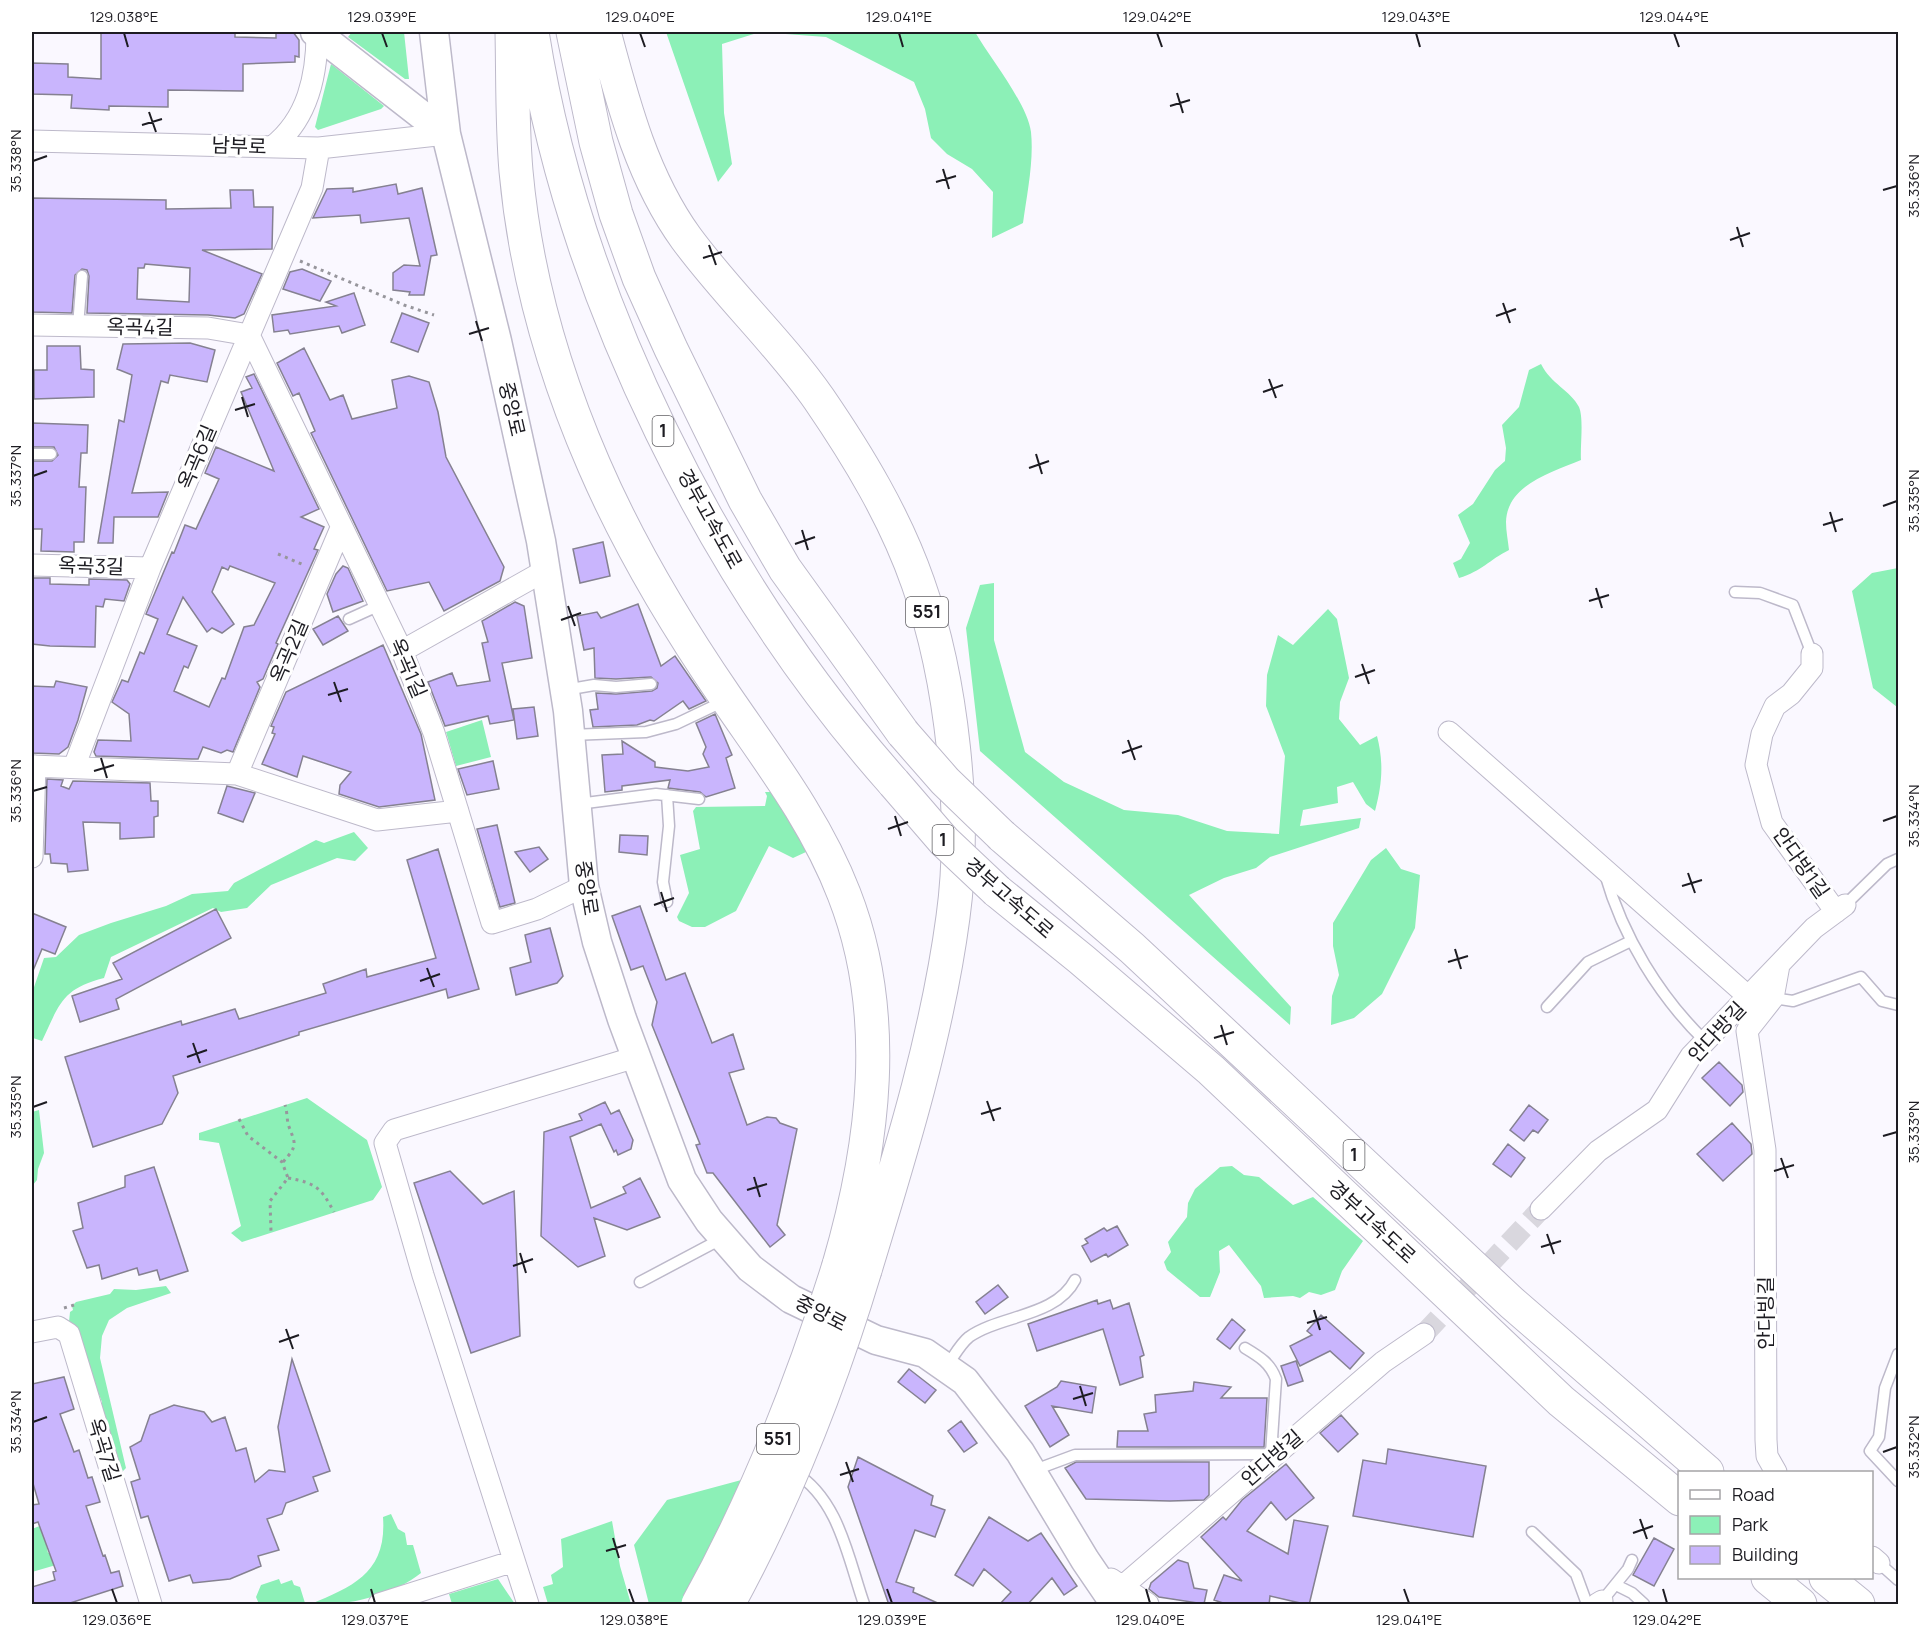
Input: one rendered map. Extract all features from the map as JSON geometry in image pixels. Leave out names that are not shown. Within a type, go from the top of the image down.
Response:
[{"type":"highway","name":"551","points":[[512,32],[514,140],[522,212],[541,308],[571,408],[594,465],[645,568],[724,694],[781,775],[820,843],[844,894],[858,937],[870,993],[874,1037],[873,1085],[860,1181],[852,1268],[837,1360],[780,1504],[728,1605]]},
{"type":"highway","name":"경부고속도로","points":[[532,32],[548,114],[574,216],[620,338],[655,414],[726,551],[817,689],[860,745],[944,841],[997,891],[1081,959],[1211,1071],[1561,1401],[1678,1497]]},
{"type":"highway","name":"경부고속도로","points":[[573,32],[596,142],[616,214],[639,278],[670,350],[745,500],[785,569],[903,733],[945,781],[1002,836],[1141,956],[1512,1303],[1705,1471]]},
{"type":"highway","name":"551","points":[[604,32],[629,119],[664,202],[686,237],[802,375],[855,452],[895,528],[918,582],[933,632],[951,741],[957,801],[954,914],[922,1072],[852,1268],[767,1467],[732,1542],[698,1605]]},
{"type":"highway","points":[[1769,1579],[1800,1605]]},
{"type":"highway","points":[[1827,1579],[1858,1605]]},
{"type":"main road","points":[[318,32],[446,134]]},
{"type":"main road","name":"중앙로","points":[[434,32],[446,134],[525,464],[546,570],[565,690],[578,804],[584,886],[597,942],[636,1057],[682,1179],[709,1221],[750,1268],[791,1299],[876,1340],[924,1353],[946,1367],[976,1393],[1032,1472],[1085,1560],[1119,1595]]},
{"type":"street","points":[[272,147],[289,134],[303,111],[317,65],[318,32]]},
{"type":"street","name":"남부로","points":[[32,141],[319,148],[446,134]]},
{"type":"street","name":"옥곡6길","points":[[74,767],[150,568],[282,252],[312,188],[319,148]]},
{"type":"street","name":"옥곡4길","points":[[32,325],[208,328],[249,334]]},
{"type":"street","name":"옥곡1길","points":[[249,334],[402,651],[434,733],[492,923],[537,909],[584,886]]},
{"type":"street","name":"옥곡2길","points":[[237,774],[341,528]]},
{"type":"street","name":"옥곡3길","points":[[32,565],[150,568]]},
{"type":"street","points":[[402,651],[546,570]]},
{"type":"street","name":"안다방1길","points":[[1812,654],[1812,668],[1791,694],[1775,706],[1762,735],[1756,765],[1772,823],[1840,909]]},
{"type":"street","points":[[1449,732],[1604,870],[1763,1002],[1748,1031],[1727,1019]]},
{"type":"street","points":[[32,857],[33,766],[237,774],[376,820],[458,811]]},
{"type":"street","name":"안다방길","points":[[1540,1209],[1598,1151],[1657,1110],[1691,1056],[1727,1019],[1763,1002],[1779,965],[1815,928],[1840,909]]},
{"type":"street","name":"안다빙길","points":[[1748,1031],[1765,1150],[1766,1440],[1767,1456],[1775,1471]]},
{"type":"street","points":[[528,1605],[400,1201],[385,1143],[394,1130],[636,1057]]},
{"type":"street","name":"옥곡7길","points":[[32,1332],[58,1327],[69,1334],[151,1605]]},
{"type":"street","name":"안다방길","points":[[1119,1595],[1273,1454],[1383,1362],[1424,1334]]},
{"type":"street","points":[[379,1605],[514,1561]]},
{"type":"street","points":[[1119,1595],[1148,1605]]},
{"type":"lane","points":[[78,326],[82,276]]},
{"type":"lane","points":[[32,454],[51,454]]},
{"type":"lane","points":[[1735,592],[1760,593],[1793,605],[1812,654]]},
{"type":"lane","points":[[350,619],[380,606]]},
{"type":"lane","points":[[565,690],[594,685],[616,687],[651,684]]},
{"type":"lane","points":[[570,735],[646,732],[676,724],[713,702],[733,728]]},
{"type":"lane","points":[[578,804],[656,794],[699,799]]},
{"type":"lane","points":[[667,795],[669,826],[663,882],[667,902]]},
{"type":"lane","name":"안다방길","points":[[1840,909],[1887,864],[1899,859]]},
{"type":"lane","points":[[1604,870],[1614,905],[1631,941],[1680,1017],[1705,1041]]},
{"type":"lane","points":[[1547,1007],[1588,962],[1631,941]]},
{"type":"lane","name":"안다방길","points":[[1763,1002],[1793,1001],[1861,977],[1882,1001],[1899,1005]]},
{"type":"lane","points":[[640,1282],[723,1238]]},
{"type":"lane","points":[[946,1367],[968,1338],[1048,1304],[1070,1290],[1075,1280]]},
{"type":"lane","points":[[1032,1472],[1075,1455],[1273,1454],[1276,1379],[1264,1359],[1245,1348]]},
{"type":"lane","points":[[1899,1354],[1885,1388],[1879,1437],[1870,1451],[1899,1481]]},
{"type":"lane","points":[[775,1463],[810,1482],[822,1497],[833,1515],[864,1605]]},
{"type":"lane","points":[[1532,1532],[1600,1599]]},
{"type":"lane","points":[[1600,1599],[1632,1560]]},
{"type":"lane","points":[[1875,1560],[1899,1581]]},
{"type":"lane","points":[[1600,1599],[1632,1593],[1644,1605]]},
{"type":"path","points":[[282,252],[345,281],[434,315]]},
{"type":"path","points":[[278,554],[322,572]]},
{"type":"path","points":[[282,1162],[294,1150],[295,1136],[287,1122],[285,1105]]},
{"type":"path","points":[[239,1119],[248,1136],[282,1162],[288,1178]]},
{"type":"path","points":[[288,1178],[313,1184],[324,1193],[334,1212]]},
{"type":"path","points":[[271,1232],[270,1201],[288,1178]]},
{"type":"green space","points":[[352,32],[404,32],[409,79],[405,79],[348,37]]},
{"type":"green space","points":[[666,32],[760,32],[722,44],[724,113],[732,164],[718,182]]},
{"type":"green space","points":[[760,32],[975,32],[1015,94],[1028,120],[1032,143],[1031,166],[1023,223],[992,238],[993,192],[972,169],[947,154],[931,138],[925,109],[914,82],[826,37]]},
{"type":"green space","points":[[331,64],[384,106],[318,130],[315,127]]},
{"type":"green space","points":[[1541,364],[1550,377],[1571,396],[1579,407],[1582,425],[1581,460],[1533,481],[1523,489],[1508,509],[1506,522],[1509,550],[1474,572],[1459,578],[1453,563],[1461,559],[1470,543],[1458,515],[1473,504],[1495,470],[1505,461],[1506,448],[1502,425],[1519,407],[1529,370]]},
{"type":"green space","points":[[1898,568],[1897,707],[1873,688],[1852,591],[1872,573]]},
{"type":"green space","points":[[994,583],[994,640],[1025,752],[1064,782],[1124,810],[1178,815],[1227,831],[1279,834],[1285,756],[1266,706],[1267,675],[1278,635],[1293,645],[1328,609],[1337,619],[1349,678],[1340,702],[1339,719],[1360,745],[1377,736],[1381,755],[1381,774],[1375,811],[1366,804],[1353,782],[1337,787],[1338,803],[1303,810],[1300,826],[1361,818],[1359,828],[1270,857],[1256,868],[1224,878],[1189,895],[1291,1007],[1290,1025],[980,751],[966,628],[980,585]]},
{"type":"green space","points":[[482,720],[491,757],[456,766],[446,732]]},
{"type":"green space","points":[[765,792],[772,792],[801,835],[806,852],[793,858],[769,846],[736,911],[705,927],[692,927],[679,921],[677,917],[689,893],[680,855],[700,849],[693,811],[696,807],[765,806],[767,796]]},
{"type":"green space","points":[[354,832],[368,848],[355,861],[337,858],[271,885],[247,908],[221,912],[213,908],[111,957],[104,978],[79,987],[64,999],[42,1041],[33,1038],[32,1047],[32,993],[44,958],[56,957],[79,935],[166,906],[192,894],[228,891],[234,883],[316,840],[324,843]]},
{"type":"green space","points":[[1386,848],[1401,869],[1420,875],[1415,928],[1382,994],[1354,1018],[1331,1025],[1332,996],[1339,975],[1333,946],[1333,923],[1371,860]]},
{"type":"green space","points":[[307,1098],[367,1140],[382,1187],[373,1200],[242,1242],[231,1233],[241,1226],[219,1143],[199,1140],[199,1133]]},
{"type":"green space","points":[[39,1110],[44,1153],[37,1180],[32,1186],[32,1112]]},
{"type":"green space","points":[[1232,1166],[1244,1175],[1259,1177],[1293,1205],[1313,1197],[1363,1241],[1342,1271],[1335,1290],[1321,1295],[1309,1292],[1300,1298],[1293,1296],[1264,1298],[1261,1286],[1229,1245],[1219,1251],[1220,1272],[1210,1297],[1200,1297],[1167,1270],[1164,1262],[1171,1252],[1168,1242],[1187,1217],[1188,1203],[1195,1189],[1220,1167]]},
{"type":"green space","points":[[166,1286],[171,1293],[127,1308],[109,1320],[102,1336],[100,1358],[126,1468],[123,1471],[119,1467],[102,1411],[102,1402],[69,1322],[70,1312],[76,1302],[110,1294],[114,1289],[136,1290]]},
{"type":"green space","points":[[745,1479],[713,1604],[649,1604],[634,1545],[667,1500]]},
{"type":"green space","points":[[391,1514],[398,1529],[405,1533],[407,1545],[413,1545],[421,1573],[397,1588],[369,1598],[339,1604],[311,1604],[341,1591],[365,1574],[379,1551],[383,1536],[383,1517]]},
{"type":"green space","points":[[612,1521],[620,1566],[631,1604],[548,1604],[543,1587],[553,1584],[551,1575],[563,1567],[561,1539]]},
{"type":"green space","points":[[42,1525],[48,1553],[51,1552],[56,1565],[32,1572],[32,1529]]},
{"type":"green space","points":[[279,1579],[281,1584],[292,1580],[294,1585],[300,1587],[305,1603],[259,1604],[256,1597],[261,1585]]},
{"type":"green space","points":[[498,1579],[515,1604],[452,1604],[449,1594]]},
{"type":"building","points":[[101,32],[235,32],[235,37],[276,38],[276,32],[293,32],[299,40],[299,57],[295,56],[295,62],[243,64],[243,91],[168,90],[168,107],[109,106],[109,110],[71,108],[72,95],[32,94],[32,63],[68,64],[68,77],[101,79]]},
{"type":"building","points":[[396,184],[398,194],[422,188],[437,255],[431,256],[424,295],[409,295],[410,292],[393,290],[393,273],[404,265],[420,266],[409,218],[361,223],[360,215],[313,218],[327,189],[353,188],[353,192]]},
{"type":"building","points":[[230,190],[253,190],[254,207],[273,207],[272,249],[202,250],[262,274],[244,314],[235,318],[208,315],[87,313],[89,276],[87,270],[82,269],[75,275],[72,313],[32,312],[32,198],[166,200],[166,209],[231,208]],"holes":[[[145,264],[190,268],[189,302],[137,299],[138,268],[144,268]]]},
{"type":"building","points":[[302,269],[331,281],[320,301],[283,289],[290,272]]},
{"type":"building","points":[[354,293],[365,325],[342,333],[339,326],[290,334],[288,330],[274,332],[272,315],[336,306],[326,302]]},
{"type":"building","points":[[402,313],[429,323],[418,352],[391,342]]},
{"type":"building","points":[[190,343],[215,350],[207,382],[170,375],[168,383],[161,381],[132,493],[168,492],[158,517],[114,517],[113,543],[98,543],[119,420],[124,422],[132,375],[117,369],[123,344]]},
{"type":"building","points":[[47,346],[80,346],[81,369],[94,370],[94,397],[34,399],[34,370],[47,370]]},
{"type":"building","points":[[304,348],[330,400],[343,395],[352,419],[397,408],[392,380],[409,376],[429,382],[438,412],[446,457],[504,567],[500,581],[444,611],[429,582],[387,591],[311,433],[315,431],[299,393],[293,396],[277,363]]},
{"type":"building","points":[[254,374],[319,509],[301,517],[324,527],[314,549],[318,550],[276,643],[278,644],[263,679],[257,682],[260,687],[233,752],[227,750],[221,753],[203,747],[198,759],[96,756],[94,752],[98,740],[131,741],[129,714],[112,702],[122,680],[128,682],[140,652],[144,654],[158,619],[146,614],[172,552],[174,553],[185,525],[196,529],[219,479],[205,473],[216,447],[274,471],[241,392],[252,388],[246,377]],"holes":[[[230,566],[275,583],[254,625],[244,627],[225,679],[222,678],[209,707],[174,691],[184,666],[188,668],[197,646],[167,634],[183,597],[207,632],[212,628],[222,633],[234,624],[212,592],[222,567],[228,570]]]},
{"type":"building","points":[[32,423],[88,425],[87,453],[81,453],[79,487],[86,487],[84,542],[74,542],[74,552],[41,551],[42,529],[32,529],[32,461],[52,461],[58,455],[54,447],[32,447]]},
{"type":"building","points":[[603,542],[610,576],[580,583],[573,549]]},
{"type":"building","points":[[343,566],[348,568],[363,601],[333,612],[327,594],[336,574]]},
{"type":"building","points":[[32,578],[50,578],[50,584],[89,585],[89,579],[127,580],[130,584],[124,601],[105,599],[103,607],[96,606],[95,647],[50,646],[32,644]]},
{"type":"building","points":[[515,602],[524,606],[532,658],[502,663],[514,720],[490,724],[488,716],[445,726],[428,682],[452,673],[457,686],[490,681],[482,643],[488,642],[482,621]]},
{"type":"building","points":[[638,604],[661,666],[675,656],[706,701],[689,709],[683,701],[654,721],[650,720],[637,725],[593,727],[590,710],[598,709],[596,693],[652,691],[657,688],[658,683],[651,677],[595,678],[594,648],[584,650],[577,616],[597,612],[601,618]]},
{"type":"building","points":[[338,616],[348,631],[323,645],[313,629]]},
{"type":"building","points":[[383,645],[421,734],[435,800],[379,807],[339,794],[340,785],[351,772],[303,756],[297,777],[262,764],[275,734],[272,733],[274,727],[271,726],[286,692]]},
{"type":"building","points":[[56,681],[87,687],[78,720],[68,747],[59,754],[32,753],[32,686],[54,687]]},
{"type":"building","points":[[534,707],[538,736],[517,739],[513,709]]},
{"type":"building","points":[[715,714],[732,755],[726,758],[735,788],[706,797],[700,792],[668,788],[670,780],[622,786],[622,790],[605,792],[602,755],[623,754],[622,741],[655,762],[655,767],[688,771],[709,767],[703,754],[706,747],[696,723]]},
{"type":"building","points":[[493,761],[499,789],[467,795],[458,769]]},
{"type":"building","points":[[47,779],[63,780],[61,786],[69,789],[73,781],[150,783],[151,801],[158,801],[158,816],[154,817],[154,837],[120,839],[120,823],[83,822],[88,870],[68,872],[67,864],[51,863],[50,854],[45,854]]},
{"type":"building","points":[[227,786],[255,793],[243,822],[218,813]]},
{"type":"building","points":[[497,825],[515,903],[500,907],[477,829]]},
{"type":"building","points":[[620,835],[648,836],[647,855],[619,852]]},
{"type":"building","points":[[539,847],[548,859],[530,872],[515,852]]},
{"type":"building","points":[[438,849],[479,989],[448,998],[446,989],[299,1032],[299,1035],[173,1076],[178,1093],[162,1124],[93,1147],[65,1057],[181,1021],[182,1025],[235,1009],[239,1019],[326,993],[323,984],[366,969],[367,977],[436,958],[407,860]]},
{"type":"building","points":[[640,906],[666,980],[685,973],[712,1043],[733,1034],[744,1069],[729,1073],[747,1125],[767,1117],[776,1118],[780,1123],[797,1129],[777,1225],[785,1235],[770,1247],[713,1173],[707,1173],[696,1145],[700,1144],[652,1025],[657,1002],[643,966],[631,970],[612,916]]},
{"type":"building","points":[[216,909],[231,938],[116,999],[119,1009],[80,1022],[72,996],[122,979],[113,963]]},
{"type":"building","points":[[32,913],[66,927],[55,954],[42,949],[32,973]]},
{"type":"building","points":[[550,928],[563,976],[557,983],[516,995],[510,968],[531,962],[525,935]]},
{"type":"building","points":[[1719,1062],[1742,1085],[1743,1092],[1730,1106],[1702,1078]]},
{"type":"building","points":[[605,1102],[611,1114],[619,1110],[633,1140],[631,1149],[618,1155],[616,1150],[614,1152],[601,1124],[570,1137],[591,1208],[626,1193],[623,1187],[640,1178],[660,1217],[627,1230],[594,1218],[605,1256],[578,1267],[541,1236],[544,1132],[582,1120],[579,1114]]},
{"type":"building","points":[[1529,1105],[1548,1120],[1538,1133],[1533,1130],[1524,1141],[1510,1130]]},
{"type":"building","points":[[1732,1123],[1751,1144],[1752,1154],[1723,1181],[1697,1154]]},
{"type":"building","points":[[1508,1144],[1525,1158],[1511,1177],[1493,1164]]},
{"type":"building","points":[[154,1167],[188,1271],[160,1280],[157,1270],[139,1275],[137,1268],[102,1279],[99,1265],[87,1268],[73,1231],[83,1228],[78,1203],[125,1187],[125,1176]]},
{"type":"building","points":[[450,1171],[483,1204],[514,1191],[520,1336],[471,1353],[414,1183]]},
{"type":"building","points":[[1117,1226],[1128,1245],[1108,1257],[1106,1254],[1091,1262],[1082,1246],[1088,1243],[1085,1239],[1104,1228],[1107,1231]]},
{"type":"building","points":[[998,1285],[1008,1297],[985,1314],[976,1302]]},
{"type":"building","points":[[1097,1300],[1098,1304],[1110,1300],[1113,1309],[1129,1303],[1144,1355],[1140,1357],[1143,1377],[1120,1385],[1103,1329],[1037,1351],[1028,1324]]},
{"type":"building","points":[[1321,1315],[1364,1353],[1350,1369],[1330,1351],[1300,1366],[1290,1346],[1312,1335],[1307,1331]]},
{"type":"building","points":[[1232,1319],[1245,1330],[1230,1349],[1217,1339]]},
{"type":"building","points":[[292,1359],[330,1471],[313,1477],[318,1491],[286,1503],[282,1514],[267,1519],[279,1550],[258,1556],[261,1566],[230,1579],[193,1583],[190,1575],[169,1581],[148,1516],[141,1518],[131,1482],[140,1479],[130,1447],[141,1441],[150,1415],[174,1405],[204,1412],[212,1422],[225,1417],[236,1451],[246,1448],[255,1482],[269,1470],[285,1472],[278,1427]]},
{"type":"building","points":[[1296,1361],[1303,1381],[1288,1386],[1281,1366]]},
{"type":"building","points":[[909,1369],[936,1390],[925,1403],[898,1382]]},
{"type":"building","points":[[64,1377],[74,1409],[60,1414],[74,1452],[79,1450],[88,1478],[92,1477],[100,1502],[86,1506],[103,1556],[105,1555],[111,1573],[119,1571],[123,1586],[64,1605],[32,1605],[32,1587],[55,1580],[53,1572],[56,1571],[38,1522],[32,1524],[32,1505],[39,1504],[32,1480],[32,1384]]},
{"type":"building","points":[[1061,1381],[1096,1387],[1092,1413],[1052,1406],[1069,1435],[1050,1447],[1025,1406],[1057,1387]]},
{"type":"building","points":[[1194,1382],[1231,1387],[1221,1398],[1267,1398],[1264,1447],[1117,1447],[1118,1431],[1148,1431],[1144,1414],[1156,1412],[1155,1395],[1193,1391]]},
{"type":"building","points":[[1341,1415],[1358,1434],[1338,1452],[1320,1433]]},
{"type":"building","points":[[961,1421],[977,1443],[964,1452],[948,1431]]},
{"type":"building","points":[[1388,1449],[1486,1466],[1473,1537],[1353,1516],[1363,1460],[1386,1464]]},
{"type":"building","points":[[858,1457],[933,1496],[931,1505],[945,1510],[935,1537],[915,1530],[896,1582],[914,1588],[913,1592],[942,1605],[889,1605],[848,1487]]},
{"type":"building","points":[[1076,1462],[1209,1462],[1209,1495],[1204,1500],[1086,1499],[1065,1468]]},
{"type":"building","points":[[1286,1464],[1314,1498],[1286,1520],[1271,1502],[1247,1531],[1288,1554],[1294,1520],[1328,1526],[1309,1605],[1270,1596],[1269,1605],[1229,1605],[1214,1600],[1224,1575],[1242,1581],[1201,1537],[1223,1517],[1226,1520],[1242,1500]]},
{"type":"building","points":[[989,1517],[1028,1541],[1041,1533],[1077,1586],[1064,1595],[1052,1578],[1027,1605],[999,1605],[1011,1592],[984,1569],[973,1586],[955,1575]]},
{"type":"building","points":[[1654,1538],[1674,1549],[1654,1586],[1633,1575]]},
{"type":"building","points":[[1178,1560],[1188,1563],[1194,1588],[1207,1590],[1204,1604],[1159,1597],[1149,1589],[1151,1583]]},
{"type":"tunnel","points":[[1424,1334],[1541,1209]]}]
